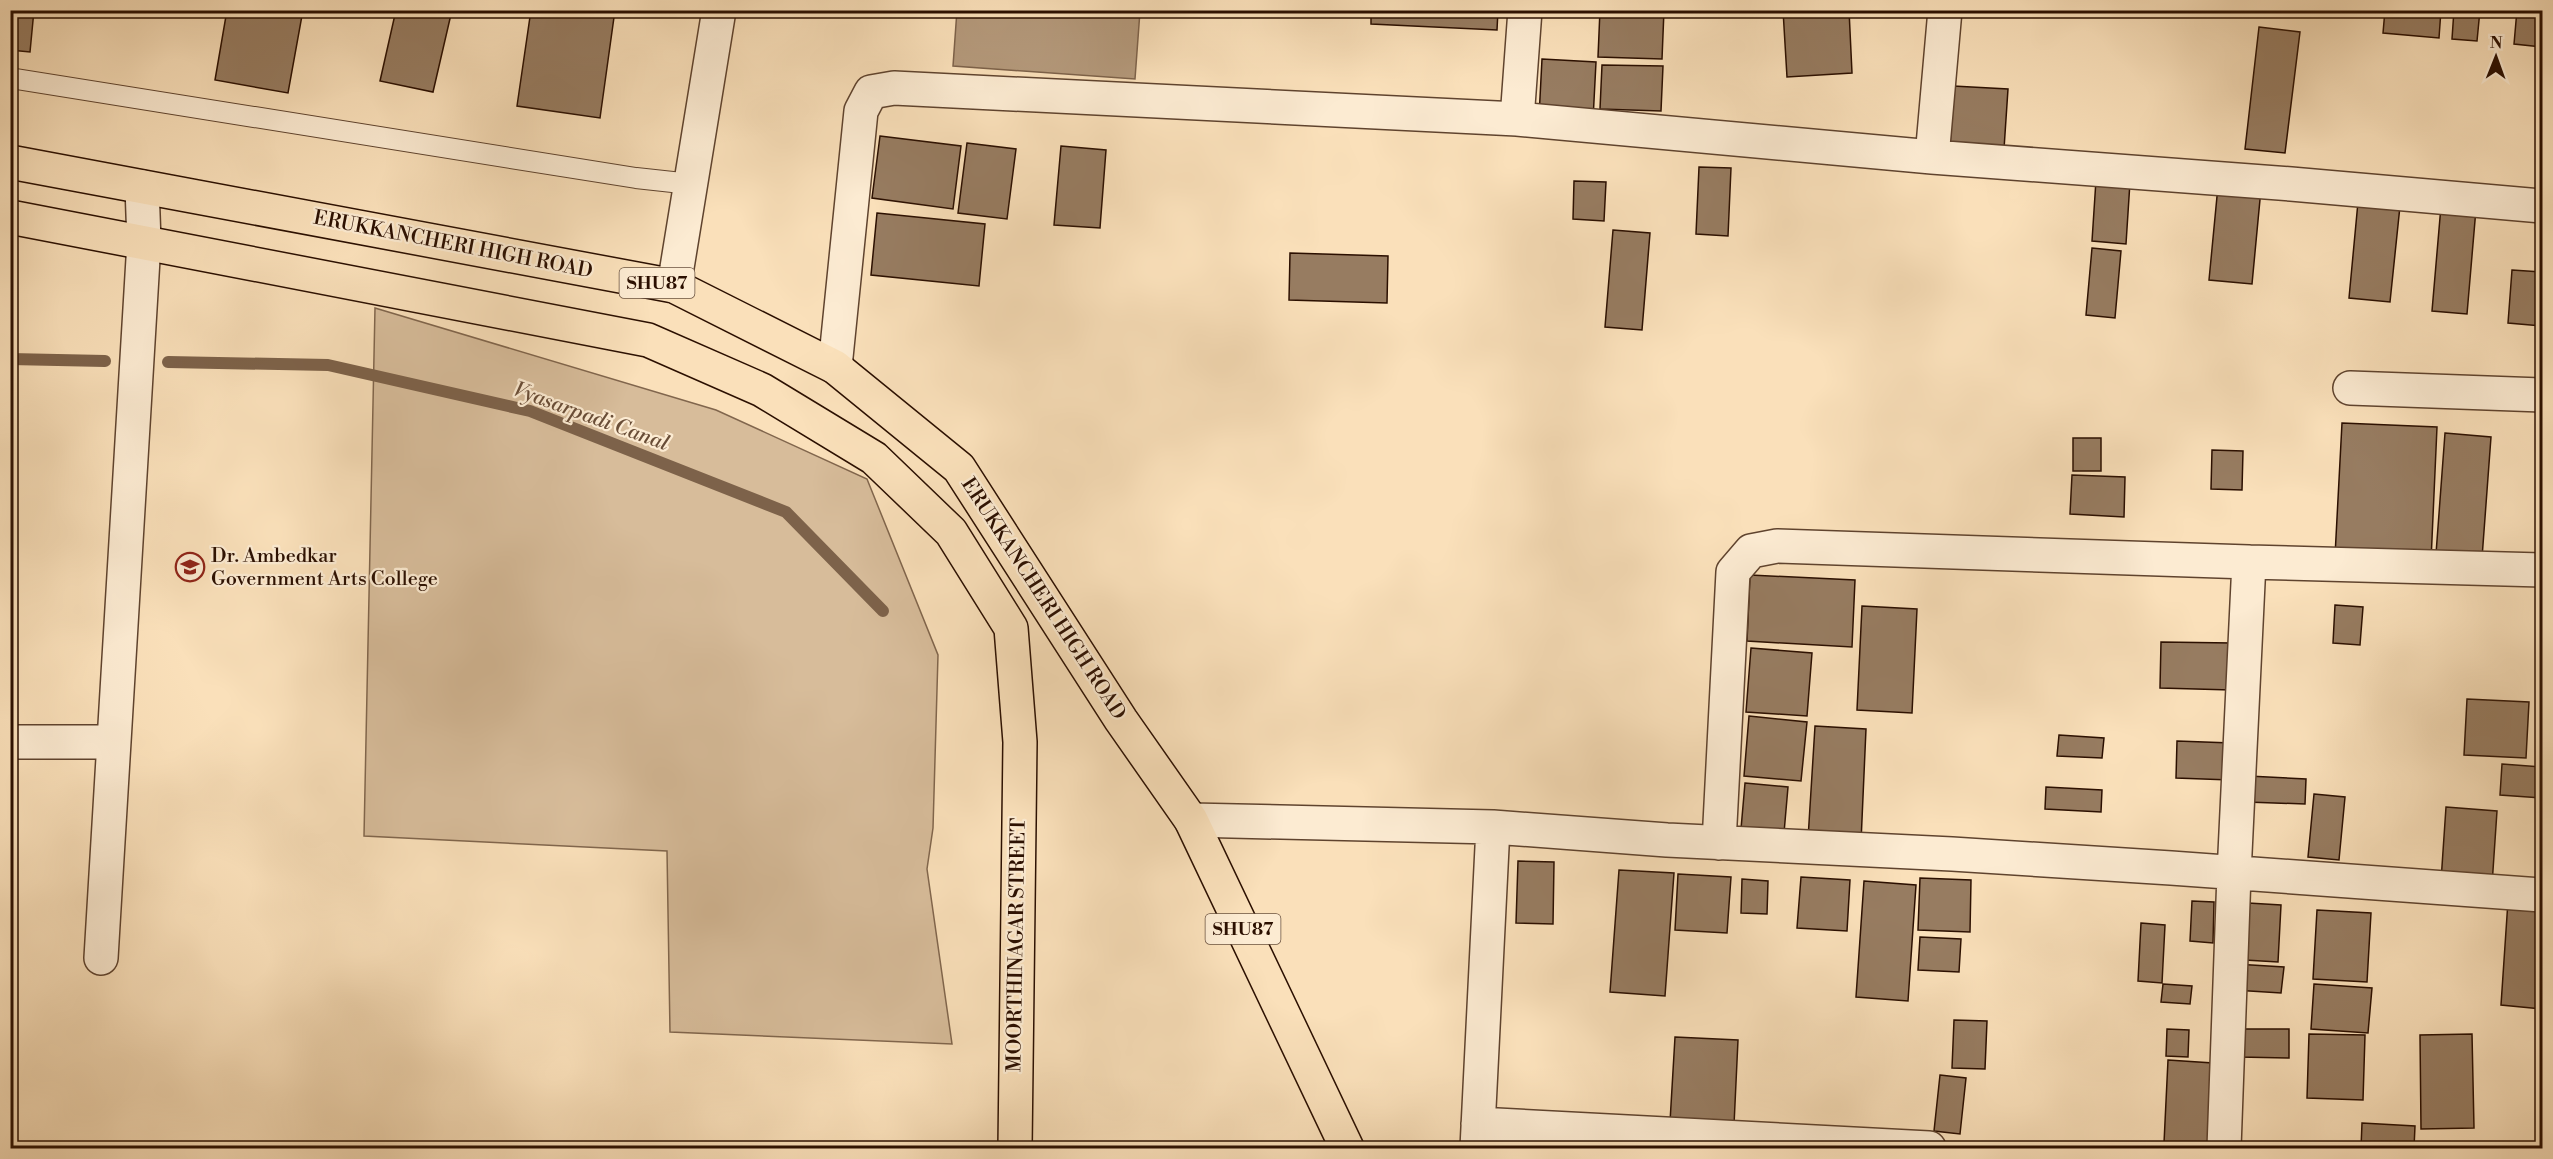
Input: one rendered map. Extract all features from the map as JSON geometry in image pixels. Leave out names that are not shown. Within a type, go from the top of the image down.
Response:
[{"type":"main road","name":"ERUKKANCHERI HIGH ROAD","points":[[10,162],[674,286],[835,367],[959,468],[1121,720],[1191,820],[1347,1149]]},
{"type":"main road","name":"MOORTHINAGAR STREET","points":[[10,217],[648,340],[762,390],[874,458],[951,532],[1011,628],[1020,741],[1014,1149]]},
{"type":"street","points":[[674,286],[719,10]]},
{"type":"street","points":[[1517,119],[1525,10]]},
{"type":"street","points":[[1932,157],[1945,10]]},
{"type":"street","points":[[835,367],[861,111],[871,92],[894,88],[1517,119],[1932,157],[2291,184],[2542,206]]},
{"type":"street","points":[[101,958],[144,242],[142,187]]},
{"type":"street","points":[[2350,388],[2542,395]]},
{"type":"street","points":[[1719,843],[1733,572],[1751,551],[1778,546],[2542,570]]},
{"type":"street","points":[[2224,1149],[2248,562]]},
{"type":"street","points":[[10,742],[114,742]]},
{"type":"street","points":[[1191,820],[1493,827],[1719,843],[1952,854],[2542,895]]},
{"type":"street","points":[[1493,827],[1478,1136],[1929,1149]]},
{"type":"lane","points":[[10,78],[636,178],[691,184]]},
{"type":"shaded area","points":[[957,10],[1140,11],[1135,79],[953,66]]},
{"type":"shaded area","points":[[375,308],[716,410],[867,479],[938,655],[933,828],[927,869],[952,1044],[670,1032],[667,851],[364,836]]},
{"type":"building","points":[[10,10],[34,10],[30,52],[10,50]]},
{"type":"building","points":[[227,10],[303,10],[288,93],[215,80]]},
{"type":"building","points":[[396,10],[452,10],[433,92],[380,81]]},
{"type":"building","points":[[531,10],[615,10],[600,118],[517,106]]},
{"type":"building","points":[[1371,10],[1498,10],[1497,30],[1371,24]]},
{"type":"building","points":[[1600,10],[1664,10],[1662,59],[1598,57]]},
{"type":"building","points":[[1783,10],[1849,10],[1852,73],[1787,77]]},
{"type":"building","points":[[2014,10],[2037,10],[2037,13],[2014,12]]},
{"type":"building","points":[[2385,10],[2441,10],[2439,38],[2383,33]]},
{"type":"building","points":[[2454,10],[2480,10],[2477,41],[2452,39]]},
{"type":"building","points":[[2517,10],[2542,10],[2542,47],[2514,44]]},
{"type":"building","points":[[2259,27],[2300,32],[2285,153],[2245,149]]},
{"type":"building","points":[[1542,59],[1596,62],[1593,120],[1539,117]]},
{"type":"building","points":[[1602,65],[1663,66],[1661,111],[1600,109]]},
{"type":"building","points":[[1953,86],[2008,89],[2004,149],[1950,146]]},
{"type":"building","points":[[880,136],[961,146],[953,209],[872,198]]},
{"type":"building","points":[[967,143],[1016,149],[1007,219],[958,213]]},
{"type":"building","points":[[1061,146],[1106,150],[1100,228],[1054,225]]},
{"type":"building","points":[[1699,167],[1731,168],[1728,236],[1696,234]]},
{"type":"building","points":[[2096,180],[2130,182],[2126,244],[2092,241]]},
{"type":"building","points":[[1574,181],[1606,182],[1604,221],[1573,219]]},
{"type":"building","points":[[2218,186],[2261,189],[2252,284],[2209,280]]},
{"type":"building","points":[[2358,202],[2400,206],[2390,302],[2349,298]]},
{"type":"building","points":[[2441,206],[2476,209],[2467,314],[2432,311]]},
{"type":"building","points":[[877,213],[985,224],[979,286],[871,275]]},
{"type":"building","points":[[1613,230],[1650,233],[1642,330],[1605,327]]},
{"type":"building","points":[[2092,248],[2121,251],[2115,318],[2086,315]]},
{"type":"building","points":[[1290,253],[1388,256],[1387,303],[1289,300]]},
{"type":"building","points":[[2512,270],[2542,272],[2542,326],[2508,323]]},
{"type":"building","points":[[2342,423],[2437,427],[2431,561],[2335,556]]},
{"type":"building","points":[[2445,433],[2491,437],[2482,558],[2436,554]]},
{"type":"building","points":[[2073,438],[2101,438],[2101,471],[2073,471]]},
{"type":"building","points":[[2212,450],[2243,451],[2242,490],[2211,489]]},
{"type":"building","points":[[2072,475],[2125,477],[2124,517],[2070,514]]},
{"type":"building","points":[[1750,575],[1855,580],[1852,647],[1747,641]]},
{"type":"building","points":[[2335,605],[2363,607],[2360,645],[2333,643]]},
{"type":"building","points":[[1862,606],[1917,609],[1912,713],[1857,710]]},
{"type":"building","points":[[2161,642],[2232,643],[2231,690],[2160,688]]},
{"type":"building","points":[[1751,648],[1812,653],[1807,716],[1746,712]]},
{"type":"building","points":[[2467,699],[2529,702],[2526,758],[2464,755]]},
{"type":"building","points":[[1749,716],[1807,722],[1801,781],[1744,776]]},
{"type":"building","points":[[1815,726],[1866,729],[1861,842],[1808,839]]},
{"type":"building","points":[[2059,735],[2104,738],[2102,758],[2057,756]]},
{"type":"building","points":[[2177,741],[2231,743],[2230,780],[2176,778]]},
{"type":"building","points":[[2502,764],[2542,767],[2542,798],[2500,795]]},
{"type":"building","points":[[2248,776],[2306,779],[2305,804],[2247,802]]},
{"type":"building","points":[[1745,783],[1788,787],[1784,833],[1741,829]]},
{"type":"building","points":[[2046,787],[2102,790],[2101,812],[2045,809]]},
{"type":"building","points":[[2314,794],[2345,797],[2339,860],[2308,857]]},
{"type":"building","points":[[2446,807],[2497,811],[2492,885],[2441,881]]},
{"type":"building","points":[[1518,861],[1554,862],[1553,924],[1516,923]]},
{"type":"building","points":[[1619,870],[1674,873],[1665,996],[1610,992]]},
{"type":"building","points":[[1678,874],[1731,877],[1727,933],[1675,930]]},
{"type":"building","points":[[1801,877],[1850,880],[1847,931],[1797,928]]},
{"type":"building","points":[[1920,878],[1971,880],[1970,932],[1918,930]]},
{"type":"building","points":[[1742,879],[1768,881],[1767,914],[1741,913]]},
{"type":"building","points":[[1864,881],[1916,885],[1908,1001],[1856,997]]},
{"type":"building","points":[[2192,901],[2214,902],[2213,943],[2190,941]]},
{"type":"building","points":[[2508,901],[2542,904],[2542,1009],[2501,1005]]},
{"type":"building","points":[[2248,903],[2281,905],[2278,962],[2245,960]]},
{"type":"building","points":[[2317,910],[2371,913],[2367,982],[2313,979]]},
{"type":"building","points":[[2141,923],[2165,925],[2162,983],[2138,981]]},
{"type":"building","points":[[1920,937],[1961,939],[1959,972],[1918,970]]},
{"type":"building","points":[[2235,964],[2284,967],[2281,993],[2234,990]]},
{"type":"building","points":[[2163,984],[2192,986],[2190,1004],[2161,1002]]},
{"type":"building","points":[[2314,984],[2372,988],[2368,1033],[2311,1029]]},
{"type":"building","points":[[1954,1020],[1987,1021],[1985,1069],[1952,1068]]},
{"type":"building","points":[[2167,1029],[2189,1030],[2188,1057],[2166,1056]]},
{"type":"building","points":[[2239,1029],[2289,1029],[2289,1058],[2239,1057]]},
{"type":"building","points":[[2309,1034],[2365,1035],[2363,1100],[2307,1098]]},
{"type":"building","points":[[2472,1034],[2474,1128],[2421,1129],[2420,1035]]},
{"type":"building","points":[[1675,1037],[1738,1040],[1734,1125],[1670,1122]]},
{"type":"building","points":[[2168,1060],[2213,1063],[2209,1145],[2164,1143]]},
{"type":"building","points":[[1940,1075],[1966,1078],[1960,1134],[1934,1131]]},
{"type":"building","points":[[2362,1123],[2415,1126],[2414,1148],[2361,1148]]},
{"type":"waterway","name":"Vyasarpadi Canal","points":[[10,359],[105,361]]},
{"type":"waterway","name":"Vyasarpadi Canal","points":[[168,362],[328,365],[530,411],[786,512],[883,611]]},
{"type":"place","name":"Dr. Ambedkar Government Arts College","points":[[190,567]]}]
